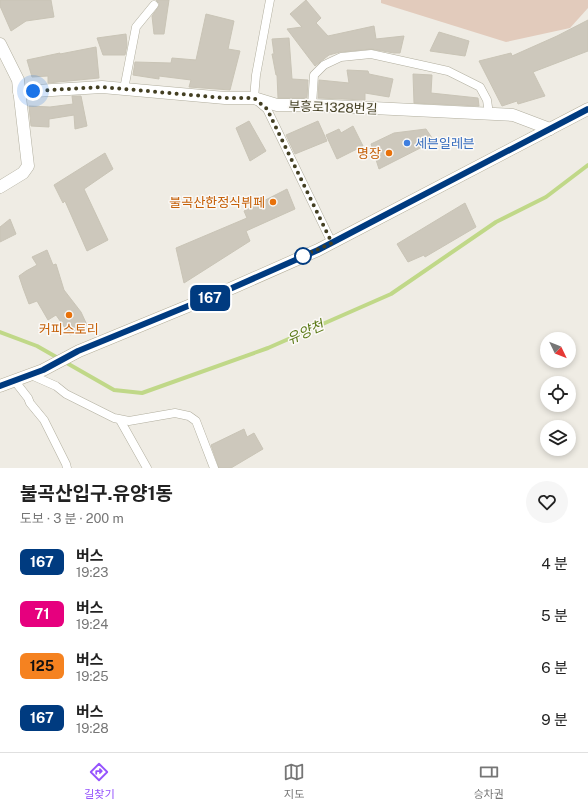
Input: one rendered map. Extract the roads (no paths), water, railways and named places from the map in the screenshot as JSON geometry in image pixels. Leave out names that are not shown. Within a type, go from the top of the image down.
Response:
[{"type":"street","points":[[0,44],[18,80],[28,166],[23,173],[0,187]]},
{"type":"street","name":"부흥로1328번길","points":[[19,92],[102,87],[225,98],[254,98],[277,105],[312,105],[513,116],[550,129]]},
{"type":"street","points":[[0,386],[43,370],[78,351],[232,288],[332,243],[588,109]]},
{"type":"lane","points":[[270,0],[256,75],[254,98],[267,109],[332,243]]},
{"type":"lane","points":[[124,89],[136,27],[154,5]]},
{"type":"lane","points":[[312,105],[314,75],[324,65],[341,57],[371,54],[448,71],[480,87],[487,100],[489,114]]},
{"type":"lane","points":[[31,375],[56,386],[66,394],[120,420],[129,421],[175,413],[189,416],[196,421],[214,468]]},
{"type":"lane","points":[[14,380],[28,398],[30,404],[44,420],[67,468]]},
{"type":"lane","points":[[120,420],[147,468]]},
{"type":"waterway","name":"유양천","points":[[0,332],[37,346],[114,390],[142,393],[268,348],[391,294],[496,222],[546,197],[588,165]]},
{"type":"place","name":"세븐일레븐","points":[[407,143]]},
{"type":"place","name":"명장","points":[[389,153]]},
{"type":"place","name":"불곡산한정식뷔페","points":[[273,202]]},
{"type":"place","name":"커피스토리","points":[[69,315]]}]
